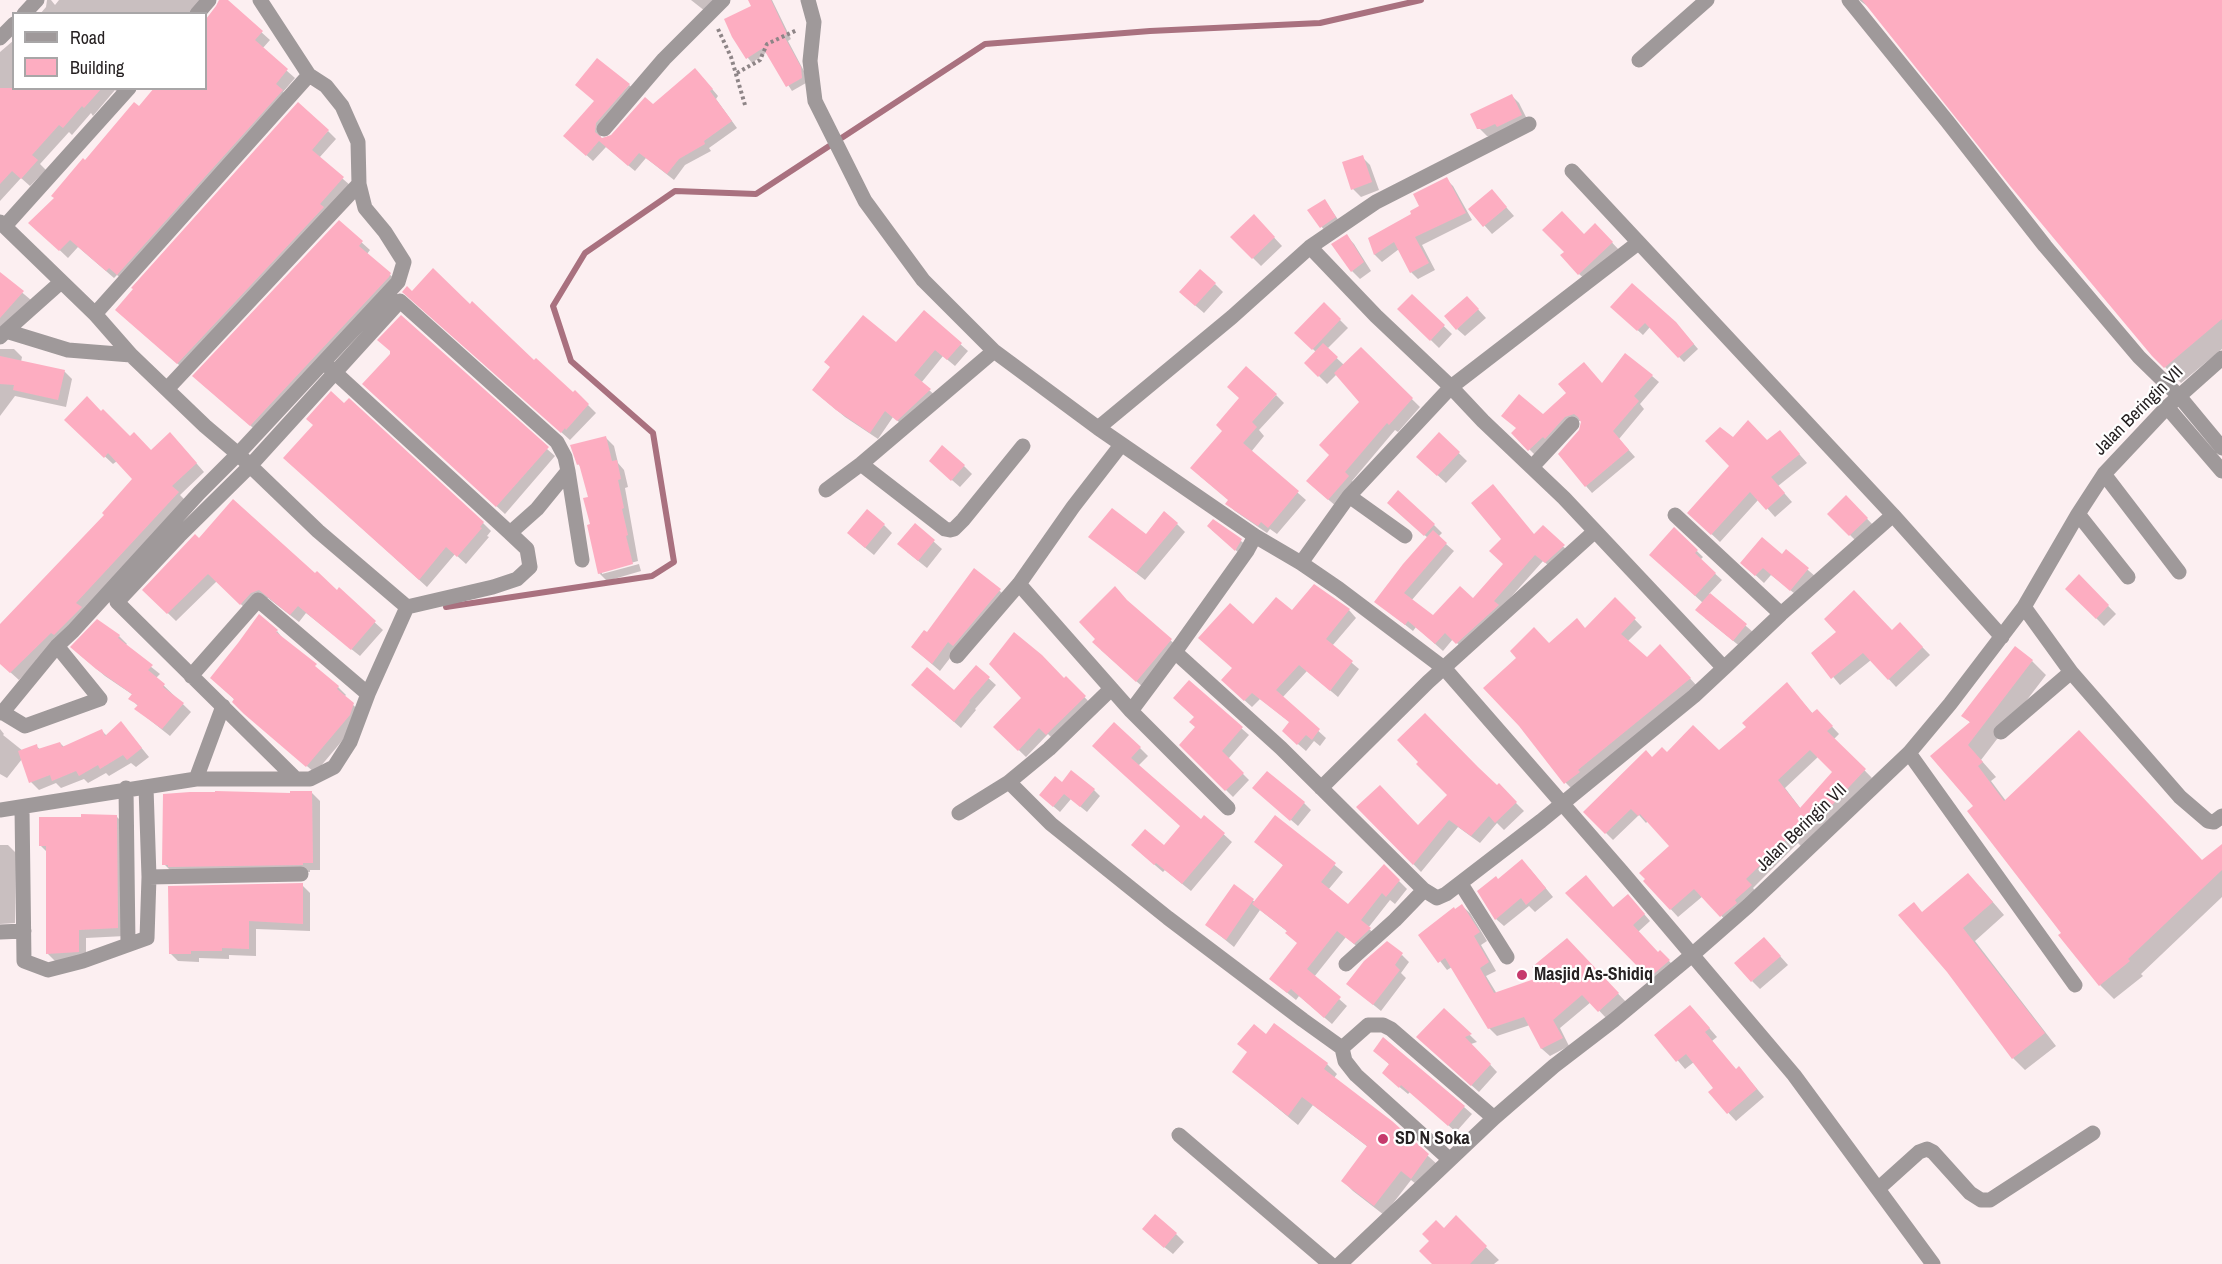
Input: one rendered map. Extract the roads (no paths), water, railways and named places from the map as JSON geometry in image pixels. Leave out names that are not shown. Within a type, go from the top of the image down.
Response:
[{"type":"street","points":[[26,12],[37,0]]},
{"type":"street","points":[[199,12],[209,0]]},
{"type":"street","points":[[260,0],[309,75],[326,86],[342,106],[358,142],[359,184],[365,208],[385,232],[404,262],[398,282],[249,466],[117,602],[296,779]]},
{"type":"street","points":[[604,129],[664,60],[723,0]]},
{"type":"street","points":[[808,0],[814,22],[810,61],[815,101],[865,201],[923,280],[994,351],[1251,544],[1301,563],[1437,675],[1692,955],[1794,1076],[1933,1264]]},
{"type":"street","points":[[1639,60],[1707,0]]},
{"type":"street","points":[[1849,0],[2045,246],[2139,357],[2179,396],[2222,448]]},
{"type":"street","points":[[0,38],[12,26]]},
{"type":"street","points":[[95,314],[309,75]]},
{"type":"street","points":[[127,90],[2,224],[95,314],[130,355],[318,531],[408,607]]},
{"type":"street","points":[[1098,429],[1232,317],[1310,247],[1376,202],[1529,124]]},
{"type":"street","points":[[1572,171],[1893,515],[2002,637]]},
{"type":"street","points":[[167,389],[359,184]]},
{"type":"street","points":[[1301,563],[1349,496],[1451,387],[1638,243]]},
{"type":"street","points":[[1310,247],[1376,316],[1533,467],[1724,668]]},
{"type":"street","points":[[3,334],[61,282]]},
{"type":"street","points":[[57,646],[100,699],[25,726],[1,712],[57,646],[74,631],[199,493],[400,301],[557,442],[565,457],[568,471],[582,560]]},
{"type":"street","points":[[3,334],[68,350],[130,355]]},
{"type":"street","points":[[826,490],[861,464],[994,351]]},
{"type":"street","name":"Jalan Beringin VII","points":[[1341,1264],[1494,1118],[1554,1066],[1692,955],[1781,875],[1909,753],[1950,705],[2024,607],[2104,474],[2167,406],[2222,358]]},
{"type":"street","points":[[330,368],[527,549],[530,557],[530,567],[517,579],[408,607]]},
{"type":"street","points":[[2167,406],[2222,471]]},
{"type":"street","points":[[1533,467],[1572,424]]},
{"type":"street","points":[[957,656],[1019,584],[1073,507],[1121,445]]},
{"type":"street","points":[[861,464],[945,529],[950,530],[963,520],[1023,446]]},
{"type":"street","points":[[510,533],[537,509],[568,471]]},
{"type":"street","points":[[2104,474],[2179,572]]},
{"type":"street","points":[[1349,496],[1405,536]]},
{"type":"street","points":[[2078,514],[2128,577]]},
{"type":"street","points":[[1675,515],[1781,614]]},
{"type":"street","points":[[1175,652],[1281,748],[1424,891],[1437,898],[1461,884],[1694,696],[1781,614],[1893,515]]},
{"type":"street","points":[[1321,788],[1437,675],[1594,532]]},
{"type":"street","points":[[1131,711],[1251,544]]},
{"type":"street","points":[[1019,584],[1131,711],[1228,808]]},
{"type":"street","points":[[191,676],[258,600],[368,694]]},
{"type":"street","points":[[0,810],[196,778],[310,779],[334,767],[350,742],[368,694],[408,607]]},
{"type":"street","points":[[2024,607],[2071,672],[2180,797],[2208,821],[2214,822],[2222,816]]},
{"type":"street","points":[[2001,732],[2071,672]]},
{"type":"street","points":[[959,813],[1009,782],[1049,749],[1111,689]]},
{"type":"street","points":[[196,778],[223,706]]},
{"type":"street","points":[[1909,753],[2075,985]]},
{"type":"street","points":[[1009,782],[1051,824],[1168,918],[1342,1048],[1348,1066],[1449,1159]]},
{"type":"street","points":[[22,808],[24,961],[48,970],[83,961],[147,938],[149,877],[146,787]]},
{"type":"street","points":[[126,788],[128,944]]},
{"type":"street","points":[[149,877],[301,874]]},
{"type":"street","points":[[1461,884],[1507,957]]},
{"type":"street","points":[[1346,964],[1424,891]]},
{"type":"street","points":[[0,932],[24,931]]},
{"type":"street","points":[[1342,1048],[1368,1025],[1373,1023],[1383,1025],[1391,1029],[1494,1118]]},
{"type":"street","points":[[1879,1188],[1920,1152],[1927,1149],[1933,1152],[1970,1193],[1981,1200],[1990,1200],[2093,1133]]},
{"type":"street","points":[[1179,1135],[1330,1264]]},
{"type":"waterway","points":[[446,607],[652,576],[674,562],[653,433],[571,361],[553,306],[585,253],[675,191],[756,194],[985,44],[1150,31],[1320,23],[1421,0]]},
{"type":"place","name":"Masjid As-Shidiq","points":[[1522,975]]},
{"type":"place","name":"SD N Soka","points":[[1383,1139]]}]
